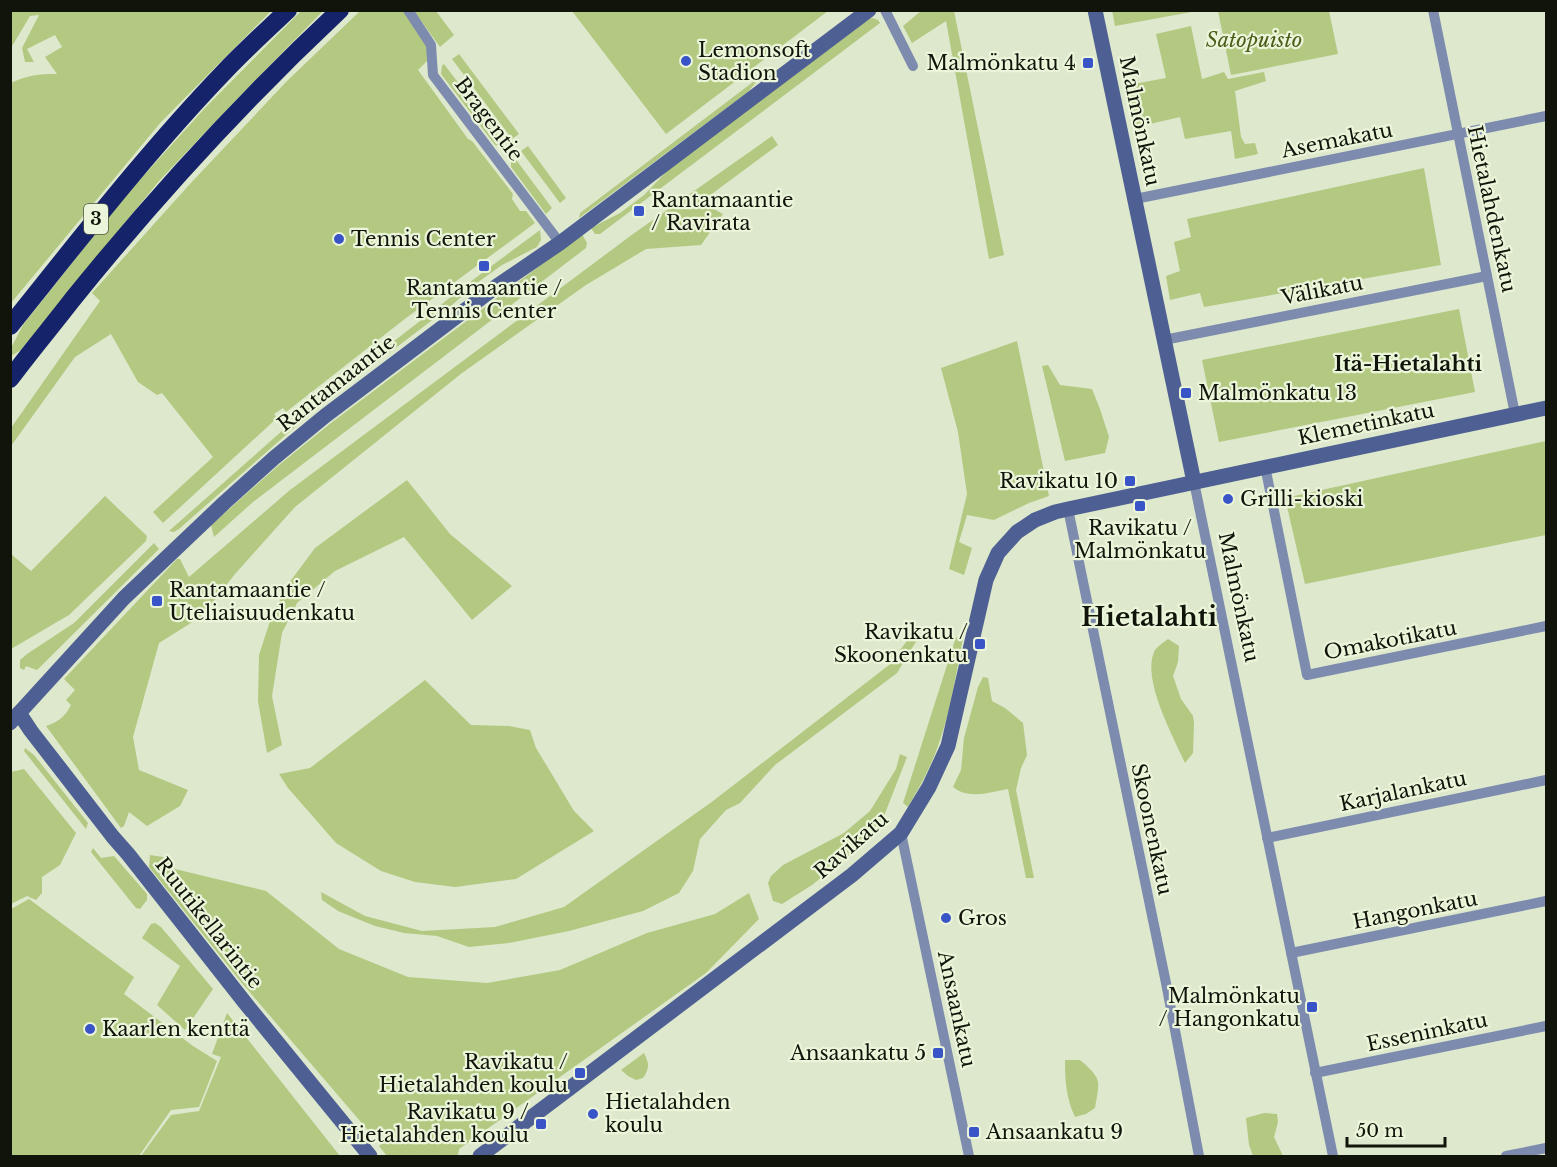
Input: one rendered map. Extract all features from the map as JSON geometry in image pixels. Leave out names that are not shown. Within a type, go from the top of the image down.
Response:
[{"type":"highway","name":"3","points":[[10,326],[109,202],[185,115],[227,69],[288,10]]},
{"type":"highway","name":"3","points":[[10,379],[105,260],[176,177],[273,75],[340,10]]},
{"type":"street","name":"Bragentie","points":[[408,10],[431,45],[433,75],[560,243]]},
{"type":"street","name":"Rantamaantie","points":[[13,714],[124,598],[274,458],[488,293],[560,243],[869,10]]},
{"type":"street","points":[[885,10],[913,66]]},
{"type":"street","name":"Malmönkatu","points":[[1095,10],[1333,1156]]},
{"type":"street","name":"Hietalahdenkatu","points":[[1433,10],[1515,414]]},
{"type":"street","name":"Asemakatu","points":[[1134,199],[1546,116]]},
{"type":"street","name":"Välikatu","points":[[1164,340],[1487,276]]},
{"type":"street","name":"Klemetinkatu","points":[[1194,482],[1546,408]]},
{"type":"street","name":"Omakotikatu","points":[[1265,466],[1307,675],[1546,626]]},
{"type":"street","name":"Ravikatu","points":[[480,1156],[852,875],[901,833],[929,787],[948,746],[986,580],[998,553],[1017,532],[1035,520],[1055,512],[1194,482]]},
{"type":"street","name":"Skoonenkatu","points":[[1068,509],[1166,983],[1199,1156]]},
{"type":"street","name":"Ruutikellarintie","points":[[13,714],[31,731],[246,1004],[370,1156]]},
{"type":"street","name":"Karjalankatu","points":[[1267,838],[1546,780]]},
{"type":"street","name":"Ansaankatu","points":[[901,833],[969,1156]]},
{"type":"street","name":"Hangonkatu","points":[[1291,953],[1546,902]]},
{"type":"street","name":"Esseninkatu","points":[[1315,1073],[1546,1026]]},
{"type":"street","points":[[1506,1156],[1546,1148]]},
{"type":"green space","points":[[11,10],[271,11],[161,122],[11,303],[11,83],[33,76],[57,74],[45,57],[62,47],[55,35],[27,49],[34,62],[25,62],[22,48],[39,15],[30,16],[11,48]]},
{"type":"green space","points":[[1112,10],[1197,10],[1197,11],[1115,26]]},
{"type":"green space","points":[[301,11],[323,11],[159,181],[21,350],[11,356],[11,348],[23,325],[127,194],[205,108]]},
{"type":"green space","name":"Tennis Center","points":[[360,11],[409,11],[429,51],[429,59],[418,70],[468,139],[472,141],[513,194],[512,199],[520,211],[526,211],[535,223],[406,318],[286,412],[283,408],[274,414],[277,418],[163,523],[153,512],[213,457],[162,393],[157,395],[138,382],[111,334],[75,357],[11,446],[11,428],[100,301],[92,293],[287,81]]},
{"type":"green space","points":[[414,11],[436,11],[454,35],[440,47]]},
{"type":"green space","name":"Lemonsoft Stadion","points":[[572,11],[828,11],[666,134]]},
{"type":"green space","points":[[921,11],[954,11],[1004,255],[989,259],[946,21],[912,43],[903,26]]},
{"type":"green space","name":"Satopuisto","points":[[1218,11],[1329,11],[1338,54],[1231,75]]},
{"type":"green space","points":[[873,18],[880,23],[600,234],[595,234],[591,228],[620,213],[644,195],[670,168]]},
{"type":"green space","points":[[1191,26],[1202,79],[1224,72],[1228,79],[1264,72],[1266,81],[1235,91],[1241,137],[1245,144],[1255,143],[1258,154],[1235,159],[1231,131],[1185,139],[1180,117],[1137,127],[1128,85],[1166,78],[1156,34]]},
{"type":"green space","points":[[459,54],[519,134],[512,139],[452,59]]},
{"type":"green space","points":[[444,64],[505,145],[495,145],[441,74]]},
{"type":"green space","points":[[761,76],[748,92],[579,218],[580,213]]},
{"type":"green space","points":[[772,136],[778,145],[701,202],[723,214],[701,245],[646,249],[586,285],[462,373],[295,507],[235,574],[202,616],[159,643],[133,737],[139,770],[188,790],[180,806],[147,826],[129,812],[121,828],[46,726],[61,718],[71,705],[66,700],[75,690],[64,679],[177,559],[180,559],[189,577],[290,490],[633,234]]},
{"type":"green space","points":[[528,146],[566,198],[560,203],[521,151]]},
{"type":"green space","points":[[514,157],[552,208],[546,214],[511,167]]},
{"type":"green space","points":[[1424,168],[1441,265],[1204,307],[1200,293],[1170,300],[1166,276],[1180,271],[1174,242],[1191,237],[1187,219]]},
{"type":"green space","points":[[540,230],[541,240],[537,247],[502,265],[326,401],[322,399],[474,279]]},
{"type":"green space","points":[[582,234],[587,243],[586,248],[253,502],[214,537],[211,525],[279,465],[331,423]]},
{"type":"green space","points":[[1459,309],[1475,392],[1219,442],[1202,360]]},
{"type":"green space","points":[[1017,341],[1049,496],[994,520],[967,515],[959,542],[972,548],[964,575],[949,569],[967,494],[958,432],[941,368]]},
{"type":"green space","points":[[1048,365],[1060,385],[1092,389],[1109,437],[1105,453],[1065,461],[1042,366]]},
{"type":"green space","points":[[309,407],[313,409],[312,412],[179,529],[174,532],[169,531]]},
{"type":"green space","points":[[1546,441],[1546,535],[1305,584],[1285,498]]},
{"type":"green space","points":[[407,480],[450,534],[512,586],[472,620],[404,537],[335,571],[297,603],[282,633],[272,696],[282,745],[267,753],[258,701],[259,655],[270,621],[286,587],[315,548]]},
{"type":"green space","points":[[105,496],[147,536],[146,541],[69,615],[11,649],[11,554],[31,571]]},
{"type":"green space","points":[[154,543],[159,549],[37,670],[26,666],[24,670],[20,668],[20,660],[74,623]]},
{"type":"green space","points":[[912,634],[917,640],[897,673],[775,765],[740,803],[726,810],[700,839],[693,871],[679,893],[643,911],[569,931],[509,943],[469,947],[437,936],[404,933],[375,926],[338,911],[322,900],[321,892],[365,916],[422,931],[495,927],[564,907],[713,801],[889,665]]},
{"type":"green space","points":[[956,637],[963,638],[943,730],[929,767],[908,807],[903,803]]},
{"type":"green space","points":[[1168,639],[1179,646],[1178,662],[1173,676],[1181,699],[1193,716],[1194,723],[1193,753],[1185,763],[1160,708],[1152,677],[1151,664],[1154,652]]},
{"type":"green space","points":[[983,677],[988,678],[992,701],[1005,708],[1023,723],[1027,755],[1021,768],[1016,790],[1034,878],[1026,878],[1008,789],[973,794],[953,787],[961,770],[964,738]]},
{"type":"green space","points":[[425,680],[471,725],[509,726],[530,730],[536,748],[574,811],[594,831],[516,879],[455,887],[415,882],[381,871],[336,843],[288,788],[279,774],[310,768]]},
{"type":"green space","points":[[25,748],[34,755],[88,823],[86,829],[24,751]]},
{"type":"green space","points":[[900,754],[907,757],[884,816],[856,850],[812,885],[782,904],[773,901],[768,883],[771,876],[783,865],[844,833],[870,811],[896,769]]},
{"type":"green space","points":[[24,769],[76,833],[60,865],[42,877],[42,893],[36,900],[27,896],[11,904],[11,772]]},
{"type":"green space","points":[[93,848],[101,858],[114,856],[147,894],[147,900],[140,909],[136,908],[91,852]]},
{"type":"green space","points":[[150,855],[163,857],[175,869],[266,891],[339,949],[408,977],[487,983],[560,970],[647,933],[715,914],[749,893],[759,919],[706,973],[459,1149],[458,1156],[387,1156],[379,1146],[389,1138],[382,1128],[372,1135],[241,982],[149,867]]},
{"type":"green space","name":"Kaarlen kenttä","points":[[29,899],[134,977],[124,994],[193,1046],[217,1061],[199,1107],[171,1110],[139,1156],[11,1156],[11,909]]},
{"type":"green space","points":[[155,923],[161,927],[213,989],[185,1030],[157,1005],[180,966],[142,938],[151,924]]},
{"type":"green space","points":[[227,1013],[340,1156],[141,1156],[171,1115],[199,1111],[221,1057],[212,1054]]},
{"type":"green space","points":[[644,1053],[648,1066],[643,1078],[636,1080],[621,1070]]},
{"type":"green space","points":[[1065,1060],[1080,1060],[1098,1081],[1095,1108],[1086,1114],[1075,1117],[1072,1110],[1065,1075]]},
{"type":"green space","points":[[1264,1113],[1277,1114],[1278,1122],[1274,1137],[1283,1156],[1253,1156],[1249,1145],[1246,1118]]},
{"type":"place","name":"Lemonsoft Stadion","points":[[686,61]]},
{"type":"place","name":"Malmönkatu 4","points":[[1088,63]]},
{"type":"place","name":"Rantamaantie / Ravirata","points":[[639,211]]},
{"type":"place","name":"Tennis Center","points":[[339,239]]},
{"type":"place","name":"Rantamaantie / Tennis Center","points":[[484,266]]},
{"type":"place","name":"Malmönkatu 13","points":[[1186,393]]},
{"type":"place","name":"Ravikatu 10","points":[[1130,481]]},
{"type":"place","name":"Grilli-kioski","points":[[1228,499]]},
{"type":"place","name":"Ravikatu / Malmönkatu","points":[[1140,506]]},
{"type":"place","name":"Rantamaantie / Uteliaisuudenkatu","points":[[157,601]]},
{"type":"place","name":"Ravikatu / Skoonenkatu","points":[[980,644]]},
{"type":"place","name":"Gros","points":[[946,918]]},
{"type":"place","name":"Malmönkatu / Hangonkatu","points":[[1312,1007]]},
{"type":"place","name":"Kaarlen kenttä","points":[[90,1029]]},
{"type":"place","name":"Ansaankatu 5","points":[[938,1053]]},
{"type":"place","name":"Ravikatu / Hietalahden koulu","points":[[580,1073]]},
{"type":"place","name":"Hietalahden koulu","points":[[593,1114]]},
{"type":"place","name":"Ravikatu 9 / Hietalahden koulu","points":[[541,1124]]},
{"type":"place","name":"Ansaankatu 9","points":[[974,1132]]},
{"type":"district","name":"Itä-Hietalahti","points":[[1408,364]]},
{"type":"district","name":"Hietalahti","points":[[1149,617]]}]
